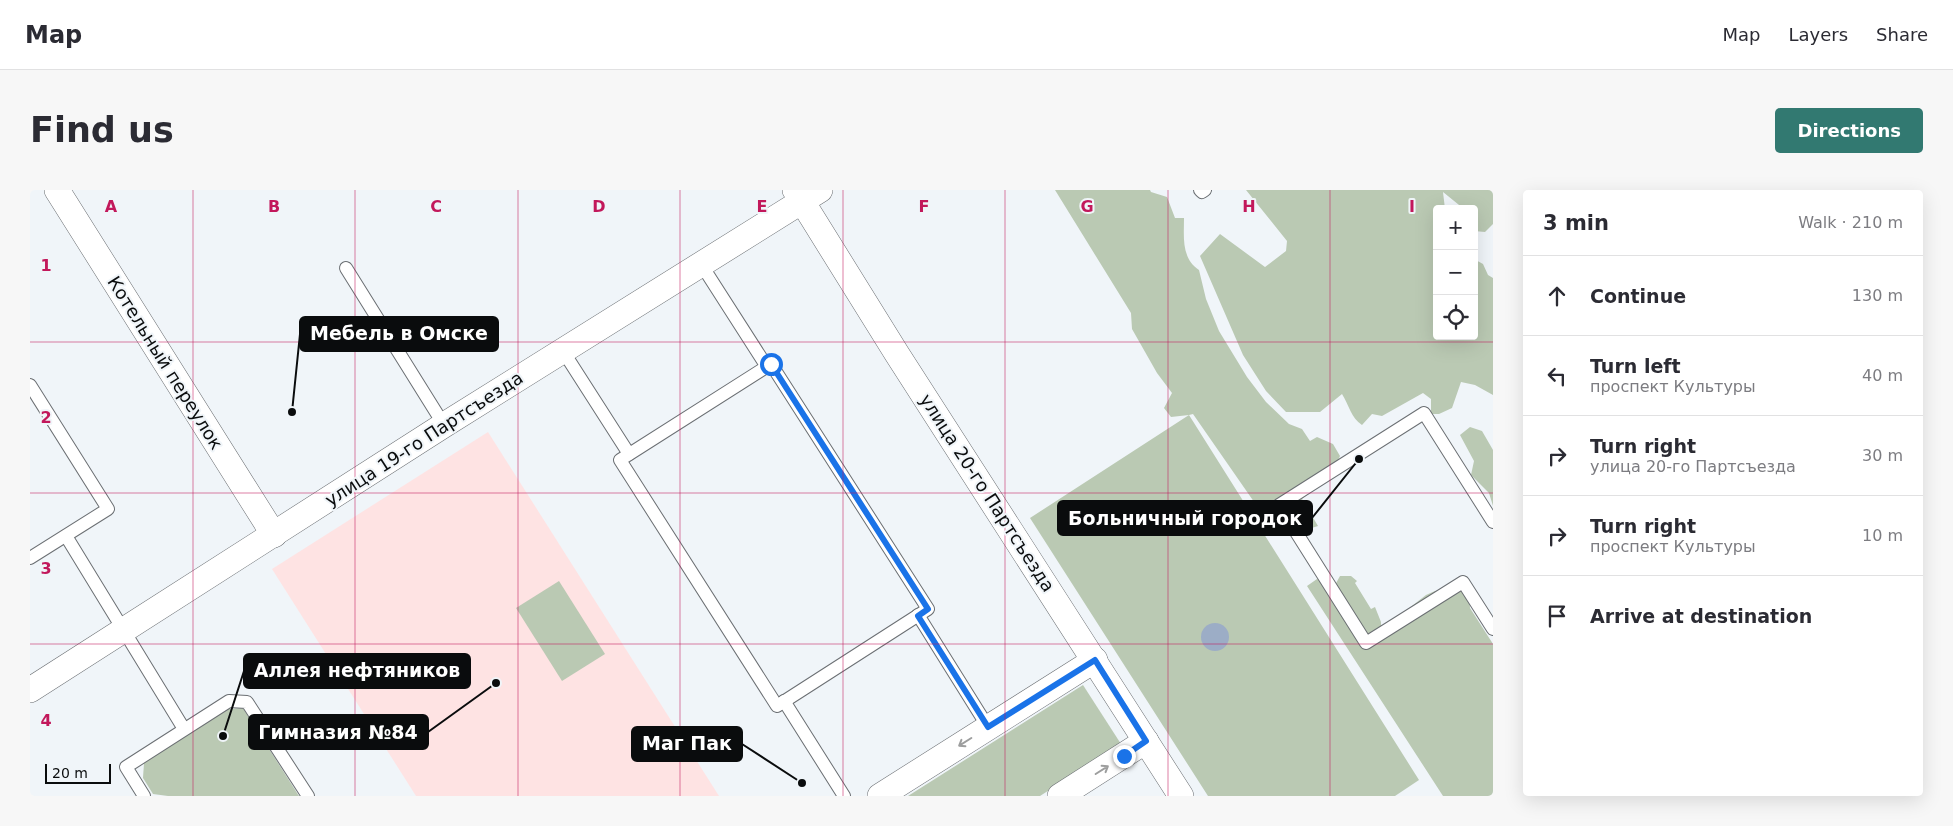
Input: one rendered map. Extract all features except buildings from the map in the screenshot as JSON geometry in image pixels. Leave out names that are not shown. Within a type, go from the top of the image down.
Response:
[{"type":"street","name":"Котельный переулок","points":[[57,190],[274,535]]},
{"type":"street","name":"улица 19-го Партсъезда","points":[[30,690],[444,425],[701,264],[805,194]]},
{"type":"street","name":"улица 20-го Партсъезда","points":[[805,194],[897,354],[1181,796]]},
{"type":"street","points":[[880,796],[1095,660]]},
{"type":"street","points":[[1060,796],[1146,741]]},
{"type":"lane","points":[[1200,190],[1202,192],[1205,190]]},
{"type":"lane","points":[[701,264],[766,367]]},
{"type":"lane","points":[[346,268],[444,425]]},
{"type":"lane","points":[[563,350],[629,454]]},
{"type":"lane","points":[[771,364],[928,609],[776,706],[620,460],[629,454],[771,364]]},
{"type":"lane","points":[[30,385],[108,509],[30,558]]},
{"type":"lane","points":[[1493,522],[1424,413],[1278,506],[1366,644],[1463,582],[1493,629]]},
{"type":"lane","points":[[66,536],[184,729]]},
{"type":"lane","points":[[918,616],[988,727]]},
{"type":"lane","points":[[144,796],[126,767],[229,701],[247,702],[308,796]]},
{"type":"lane","points":[[784,701],[844,796]]},
{"type":"shaded area","points":[[488,432],[719,796],[416,796],[272,569]]},
{"type":"green space","points":[[1055,190],[1150,190],[1167,197],[1175,218],[1184,218],[1186,253],[1193,265],[1199,270],[1206,299],[1219,331],[1247,377],[1266,402],[1289,424],[1302,429],[1310,441],[1317,437],[1333,444],[1340,456],[1331,476],[1302,499],[1318,526],[1302,531],[1287,532],[1268,522],[1193,414],[1171,417],[1164,408],[1172,393],[1157,373],[1132,329],[1131,313]]},
{"type":"green space","points":[[1246,190],[1493,190],[1493,224],[1485,232],[1478,231],[1478,205],[1459,205],[1443,192],[1445,205],[1433,205],[1433,340],[1478,340],[1478,261],[1483,264],[1488,275],[1493,278],[1493,395],[1475,385],[1461,382],[1452,408],[1439,414],[1431,414],[1431,399],[1423,393],[1382,416],[1372,414],[1362,425],[1353,415],[1342,394],[1320,412],[1286,412],[1266,391],[1243,355],[1200,256],[1220,234],[1265,267],[1286,251],[1287,241]]},
{"type":"green space","points":[[1189,415],[1419,780],[1395,796],[1208,796],[1030,518]]},
{"type":"green space","points":[[1470,427],[1482,431],[1493,450],[1493,506],[1489,493],[1471,475],[1474,461],[1460,435]]},
{"type":"green space","points":[[1340,576],[1351,576],[1357,581],[1355,583],[1371,609],[1375,607],[1381,625],[1385,627],[1426,595],[1435,591],[1463,586],[1469,595],[1470,608],[1493,644],[1493,796],[1443,796],[1307,586],[1317,579],[1335,585]]},
{"type":"green space","points":[[559,581],[605,654],[562,681],[516,608]]},
{"type":"green space","points":[[1083,685],[1121,744],[1040,796],[908,796]]},
{"type":"green space","points":[[243,708],[299,796],[168,796],[153,794],[143,778],[144,763],[227,709]]},
{"type":"water","points":[[1215,623],[1225,627],[1229,637],[1225,647],[1215,651],[1205,647],[1201,637],[1205,627]]},
{"type":"place","name":"Мебель в Омске","points":[[292,412]]},
{"type":"place","name":"Больничный городок","points":[[1359,459]]},
{"type":"place","name":"Гимназия №84","points":[[496,683]]},
{"type":"place","name":"Аллея нефтяников","points":[[223,736]]},
{"type":"place","name":"Маг Пак","points":[[802,783]]},
{"type":"route","points":[[771,364],[928,609],[918,616],[988,727],[1095,660],[1146,741],[1124,756]]}]
